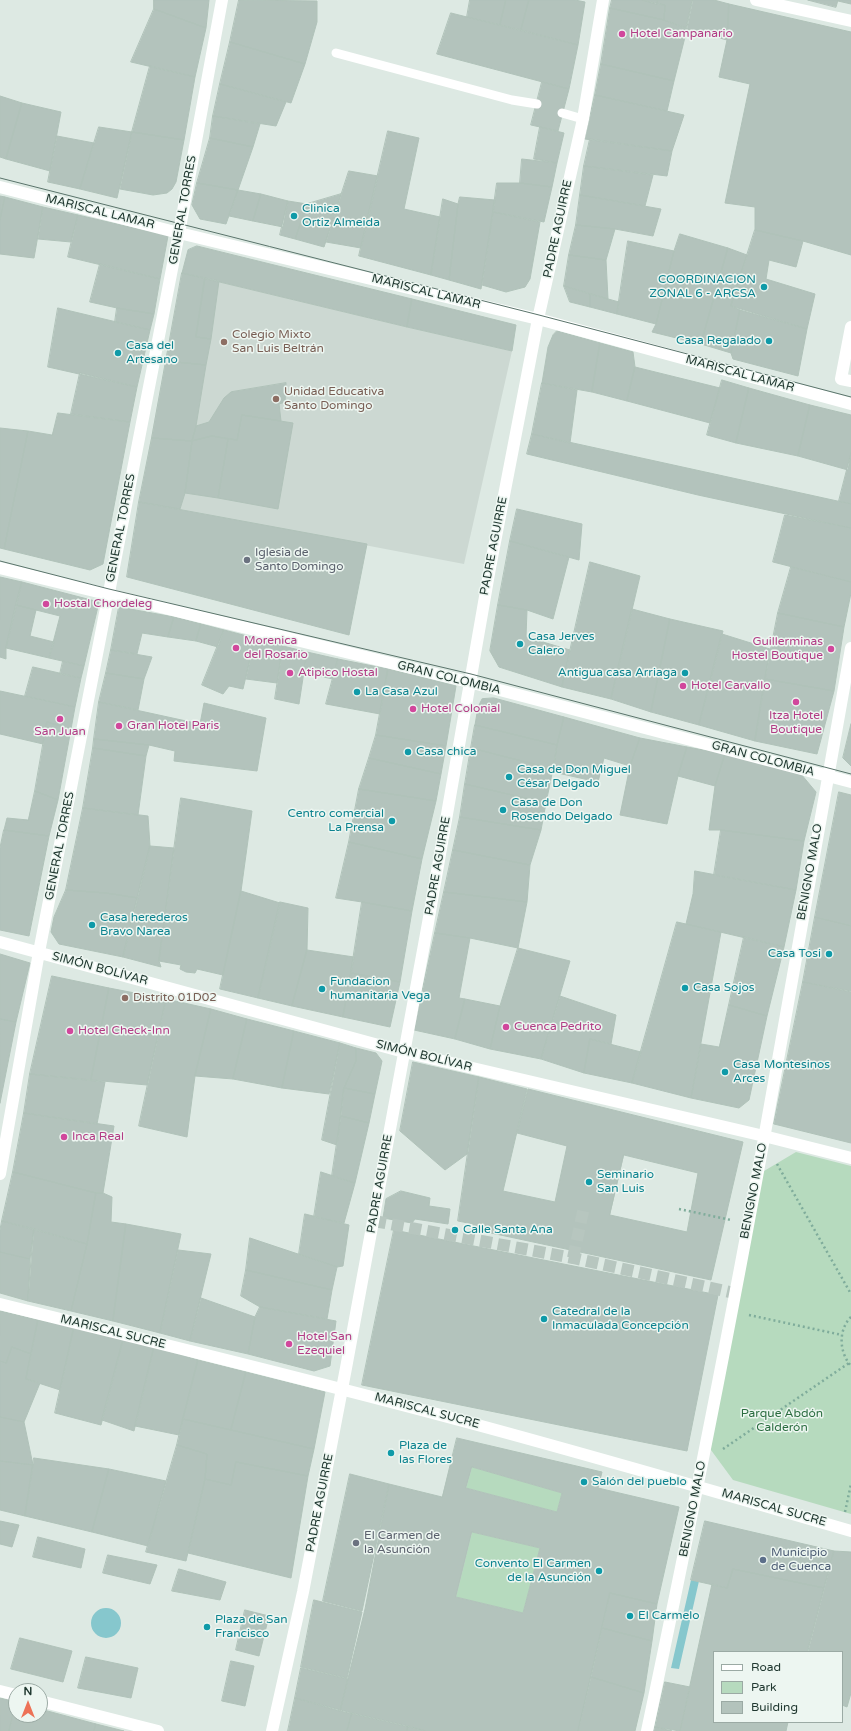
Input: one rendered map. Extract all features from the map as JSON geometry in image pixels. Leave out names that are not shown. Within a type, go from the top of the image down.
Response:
[{"type":"street","name":"GENERAL TORRES","points":[[0,1174],[38,952],[109,596],[222,0]]},
{"type":"street","name":"PADRE AGUIRRE","points":[[272,1731],[303,1592],[342,1389],[428,923],[469,682],[538,319],[583,119],[603,0]]},
{"type":"street","points":[[756,0],[851,21]]},
{"type":"street","name":"MARISCAL LAMAR","points":[[0,187],[179,233],[538,319],[851,404]]},
{"type":"street","points":[[851,327],[841,379],[851,381]]},
{"type":"street","name":"GRAN COLOMBIA","points":[[0,568],[109,596],[469,682],[851,782]]},
{"type":"street","name":"BENIGNO MALO","points":[[647,1731],[690,1526],[764,1136],[827,775],[851,648]]},
{"type":"street","name":"SIMÓN BOLÍVAR","points":[[0,942],[404,1052],[764,1136],[851,1158]]},
{"type":"street","name":"MARISCAL SUCRE","points":[[0,1304],[342,1389],[651,1472],[697,1487],[851,1531]]},
{"type":"street","points":[[48,1704],[158,1731]]},
{"type":"lane","points":[[336,53],[512,100],[536,104]]},
{"type":"lane","points":[[562,113],[583,119]]},
{"type":"path","points":[[777,1163],[851,1294]]},
{"type":"path","points":[[679,1209],[747,1224]]},
{"type":"path","points":[[730,1312],[842,1335]]},
{"type":"path","points":[[721,1450],[850,1365],[842,1348],[842,1335],[845,1324],[851,1317]]},
{"type":"path","points":[[845,1513],[851,1484]]},
{"type":"shaded area","name":"Unidad Educativa Santo Domingo","points":[[182,273],[512,351],[464,564],[139,502]]},
{"type":"green space","name":"Parque Abdón Calderón","points":[[796,1152],[851,1166],[851,1514],[733,1480],[708,1446],[759,1174]]},
{"type":"green space","points":[[472,1467],[562,1493],[557,1512],[466,1488]]},
{"type":"green space","points":[[472,1532],[540,1548],[523,1613],[456,1597]]},
{"type":"water","points":[[691,1580],[699,1581],[679,1669],[671,1668]]},
{"type":"water","points":[[106,1608],[112,1609],[120,1617],[120,1629],[112,1637],[106,1638],[100,1637],[92,1629],[91,1623],[92,1617],[100,1609]]},
{"type":"building","points":[[154,0],[209,0],[206,28],[154,9]]},
{"type":"building","points":[[239,0],[317,1],[317,22],[305,64],[230,42]]},
{"type":"building","points":[[470,0],[506,0],[500,25],[467,17]]},
{"type":"building","points":[[506,0],[529,0],[521,30],[500,25]]},
{"type":"building","points":[[529,0],[575,0],[585,2],[578,45],[521,30]]},
{"type":"building","points":[[612,0],[642,0],[665,5],[664,20],[610,8]]},
{"type":"building","points":[[642,0],[658,0],[657,4]]},
{"type":"building","points":[[658,0],[692,0],[686,28],[664,20],[665,5],[657,4]]},
{"type":"building","points":[[693,0],[714,0],[729,4],[727,40],[687,29]]},
{"type":"building","points":[[808,0],[838,0],[836,7]]},
{"type":"building","points":[[851,0],[851,4],[838,1]]},
{"type":"building","points":[[729,4],[851,32],[851,255],[803,241],[755,230],[755,207],[725,203],[750,84],[719,77],[727,40]]},
{"type":"building","points":[[610,8],[664,20],[687,29],[674,81],[601,64]]},
{"type":"building","points":[[154,9],[206,28],[195,77],[131,62]]},
{"type":"building","points":[[451,13],[578,45],[569,89],[437,54]]},
{"type":"building","points":[[230,42],[305,64],[291,103],[220,84]]},
{"type":"building","points":[[601,64],[674,81],[667,111],[595,95]]},
{"type":"building","points":[[150,66],[195,77],[184,140],[132,132]]},
{"type":"building","points":[[542,82],[569,89],[558,131],[531,125]]},
{"type":"building","points":[[220,84],[286,102],[276,126],[213,116]]},
{"type":"building","points":[[595,95],[684,115],[672,151],[585,139]]},
{"type":"building","points":[[0,96],[22,103],[6,159],[0,157]]},
{"type":"building","points":[[22,103],[61,112],[50,171],[6,159]]},
{"type":"building","points":[[213,116],[260,124],[253,147],[210,138]]},
{"type":"building","points":[[99,127],[132,132],[117,198],[80,189]]},
{"type":"building","points":[[540,127],[564,133],[557,163],[534,159]]},
{"type":"building","points":[[388,131],[419,138],[404,209],[440,217],[431,275],[359,256]]},
{"type":"building","points":[[132,132],[184,140],[176,182],[172,189],[167,193],[153,195],[120,189]]},
{"type":"building","points":[[57,136],[94,143],[80,189],[48,182]]},
{"type":"building","points":[[210,138],[253,147],[238,190],[197,183]]},
{"type":"building","points":[[590,139],[672,151],[667,176],[584,166]]},
{"type":"building","points":[[522,159],[557,163],[552,187],[520,183]]},
{"type":"building","points":[[584,166],[653,175],[645,206],[580,195]]},
{"type":"building","points":[[349,171],[378,176],[361,248],[326,242]]},
{"type":"building","points":[[197,183],[238,190],[226,224],[200,219],[192,205]]},
{"type":"building","points":[[497,183],[520,183],[552,187],[544,222],[493,212]]},
{"type":"building","points":[[238,190],[261,194],[253,221],[229,216]]},
{"type":"building","points":[[261,194],[288,201],[283,227],[253,221]]},
{"type":"building","points":[[341,194],[324,247],[295,239],[307,204]]},
{"type":"building","points":[[580,195],[661,209],[653,236],[615,229],[576,225]]},
{"type":"building","points":[[0,196],[5,197],[0,220]]},
{"type":"building","points":[[5,197],[43,207],[34,258],[0,254],[0,220]]},
{"type":"building","points":[[460,197],[495,200],[481,289],[449,280]]},
{"type":"building","points":[[443,199],[458,204],[449,280],[431,275]]},
{"type":"building","name":"Clinica Ortiz Almeida","points":[[288,201],[307,204],[295,239],[280,235]]},
{"type":"building","points":[[43,207],[78,215],[71,242],[38,239]]},
{"type":"building","points":[[493,212],[540,222],[530,279],[525,287],[506,292],[482,285]]},
{"type":"building","points":[[78,215],[168,236],[160,279],[68,257]]},
{"type":"building","points":[[576,225],[615,229],[606,260],[569,255]]},
{"type":"building","name":"COORDINACION ZONAL 6 - ARCSA","points":[[755,230],[803,241],[796,267],[769,260],[766,279],[815,294],[807,329],[731,306]]},
{"type":"building","points":[[680,234],[728,248],[701,344],[652,332],[656,324],[674,251]]},
{"type":"building","points":[[628,241],[674,251],[656,324],[617,314]]},
{"type":"building","points":[[197,246],[412,299],[407,327],[182,273],[188,250]]},
{"type":"building","points":[[728,248],[747,255],[731,306],[740,310],[731,353],[701,344]]},
{"type":"building","points":[[569,255],[606,260],[608,299],[564,286]]},
{"type":"building","points":[[100,264],[160,279],[154,314],[90,302]]},
{"type":"building","points":[[182,273],[205,278],[196,337],[211,339],[206,365],[166,361]]},
{"type":"building","points":[[205,278],[219,281],[211,339],[196,337]]},
{"type":"building","points":[[564,286],[590,294],[590,307],[570,302]]},
{"type":"building","points":[[590,294],[619,302],[617,314],[590,307]]},
{"type":"building","points":[[412,299],[516,325],[512,351],[407,327]]},
{"type":"building","points":[[58,308],[150,330],[137,387],[48,367]]},
{"type":"building","points":[[117,308],[154,314],[150,330],[115,322]]},
{"type":"building","name":"Casa Regalado","points":[[740,310],[807,329],[798,376],[733,359],[731,353]]},
{"type":"building","points":[[557,331],[600,343],[592,392],[542,383],[548,347],[553,335]]},
{"type":"building","points":[[600,343],[633,352],[635,367],[627,401],[592,392]]},
{"type":"building","points":[[166,361],[206,365],[196,426],[192,441],[152,438]]},
{"type":"building","points":[[635,367],[720,388],[710,423],[627,401]]},
{"type":"building","points":[[80,373],[137,387],[130,422],[71,414]]},
{"type":"building","points":[[722,380],[749,388],[736,443],[707,435]]},
{"type":"building","points":[[286,383],[285,402],[279,404],[281,421],[242,415],[237,440],[212,436],[192,441],[196,426],[209,422],[224,398],[231,392]]},
{"type":"building","points":[[542,383],[577,390],[570,443],[532,434]]},
{"type":"building","points":[[749,388],[810,405],[798,456],[736,443]]},
{"type":"building","points":[[810,405],[851,415],[851,453],[848,470],[798,456]]},
{"type":"building","points":[[58,413],[130,422],[103,564],[90,570],[4,549],[28,431],[52,435]]},
{"type":"building","points":[[242,415],[293,423],[278,509],[218,498],[228,439],[237,440]]},
{"type":"building","points":[[0,428],[28,431],[4,549],[0,548]]},
{"type":"building","points":[[532,434],[851,504],[851,528],[698,495],[527,454]]},
{"type":"building","points":[[212,436],[228,439],[218,498],[185,493],[192,441]]},
{"type":"building","points":[[152,438],[192,441],[185,493],[180,509],[139,502]]},
{"type":"building","points":[[851,453],[851,504],[839,501]]},
{"type":"building","name":"Iglesia de Santo Domingo","points":[[139,502],[367,544],[349,635],[127,577]]},
{"type":"building","points":[[517,509],[582,524],[579,560],[510,541]]},
{"type":"building","points":[[785,515],[851,528],[851,582],[773,562]]},
{"type":"building","points":[[510,541],[569,557],[553,619],[527,610],[498,605]]},
{"type":"building","points":[[590,562],[640,576],[611,699],[562,687]]},
{"type":"building","points":[[791,567],[851,582],[851,593],[844,627],[778,613]]},
{"type":"building","points":[[0,577],[22,582],[6,648],[6,659],[0,657]]},
{"type":"building","points":[[22,582],[99,602],[84,666],[49,658],[60,616],[16,605]]},
{"type":"building","points":[[16,605],[36,610],[30,636],[54,642],[49,658],[6,648]]},
{"type":"building","name":"Casa Jerves Calero","points":[[498,605],[527,610],[526,637],[570,650],[562,687],[499,667],[490,651]]},
{"type":"building","points":[[119,607],[174,617],[168,637],[142,633],[137,654],[111,650]]},
{"type":"building","points":[[632,609],[670,619],[651,712],[611,699]]},
{"type":"building","points":[[778,613],[844,627],[834,691],[765,679]]},
{"type":"building","points":[[174,617],[201,624],[196,641],[168,637]]},
{"type":"building","name":"Antigua casa Arriaga","points":[[670,619],[723,631],[699,725],[651,712]]},
{"type":"building","points":[[201,624],[224,630],[218,647],[196,641]]},
{"type":"building","points":[[224,630],[255,638],[243,689],[229,686],[223,694],[202,685]]},
{"type":"building","points":[[722,634],[770,649],[755,741],[699,725]]},
{"type":"building","points":[[255,638],[283,646],[277,683],[246,679]]},
{"type":"building","points":[[283,646],[307,652],[299,704],[275,699]]},
{"type":"building","points":[[111,650],[152,657],[144,679],[106,673]]},
{"type":"building","points":[[307,652],[338,659],[333,679],[304,673]]},
{"type":"building","name":"La Casa Azul","points":[[338,659],[388,669],[380,714],[326,704]]},
{"type":"building","points":[[63,661],[84,666],[81,678],[60,674]]},
{"type":"building","points":[[33,667],[81,678],[75,707],[25,696]]},
{"type":"building","points":[[388,669],[456,686],[446,746],[376,735]]},
{"type":"building","points":[[106,673],[144,679],[138,710],[99,702]]},
{"type":"building","points":[[765,679],[834,691],[817,754],[755,741]]},
{"type":"building","points":[[0,691],[75,707],[71,729],[47,722],[43,744],[0,734]]},
{"type":"building","points":[[494,698],[564,717],[557,745],[475,725],[478,707],[482,699]]},
{"type":"building","points":[[99,702],[200,724],[204,703],[266,718],[257,771],[174,761],[175,751],[149,745],[94,739]]},
{"type":"building","points":[[564,717],[640,738],[630,766],[604,758],[598,782],[553,772],[557,745]]},
{"type":"building","points":[[47,722],[71,729],[58,800],[35,791]]},
{"type":"building","points":[[851,724],[851,766],[843,758]]},
{"type":"building","points":[[475,725],[557,745],[553,769],[471,748]]},
{"type":"building","name":"Casa chica","points":[[376,735],[446,746],[441,774],[369,758]]},
{"type":"building","points":[[640,738],[687,747],[678,776],[667,824],[620,815],[630,766]]},
{"type":"building","points":[[94,739],[149,745],[146,756],[93,748]]},
{"type":"building","points":[[687,747],[725,754],[715,786],[678,776]]},
{"type":"building","points":[[93,748],[146,756],[138,815],[83,808]]},
{"type":"building","name":"Casa de Don Miguel César Delgado","points":[[471,748],[553,769],[546,803],[465,784]]},
{"type":"building","points":[[725,754],[801,774],[816,792],[804,841],[721,830],[709,830],[715,786]]},
{"type":"building","points":[[369,758],[441,774],[436,801],[359,789]]},
{"type":"building","name":"Casa de Don Rosendo Delgado","points":[[465,784],[546,803],[541,830],[460,817]]},
{"type":"building","name":"Centro comercial La Prensa","points":[[359,789],[436,801],[422,859],[349,842]]},
{"type":"building","points":[[35,791],[58,800],[49,836],[4,830],[7,818],[28,820]]},
{"type":"building","points":[[839,792],[851,795],[851,926],[815,917]]},
{"type":"building","points":[[181,798],[252,811],[241,891],[223,975],[197,969],[195,973],[186,972],[180,969],[181,965],[159,961]]},
{"type":"building","points":[[83,808],[148,816],[150,846],[138,898],[106,893],[66,890]]},
{"type":"building","points":[[460,817],[541,830],[530,865],[453,850]]},
{"type":"building","points":[[4,830],[49,836],[29,936],[0,930],[0,848]]},
{"type":"building","points":[[721,830],[804,841],[796,890],[714,875]]},
{"type":"building","points":[[349,842],[422,859],[412,911],[336,898]]},
{"type":"building","points":[[150,846],[174,848],[159,961],[161,967],[123,957]]},
{"type":"building","points":[[453,850],[530,865],[527,902],[444,892]]},
{"type":"building","points":[[695,871],[796,890],[784,947],[686,924],[693,894]]},
{"type":"building","name":"Casa herederos Bravo Narea","points":[[66,890],[106,893],[138,898],[123,957],[59,944],[51,932],[54,917]]},
{"type":"building","points":[[241,891],[280,903],[258,998],[220,989]]},
{"type":"building","points":[[444,892],[527,902],[518,948],[470,938],[435,933]]},
{"type":"building","points":[[280,902],[308,908],[307,950],[292,1006],[258,998]]},
{"type":"building","points":[[362,902],[412,911],[400,982],[351,973]]},
{"type":"building","name":"Casa Tosi","points":[[815,917],[851,926],[851,991],[803,982]]},
{"type":"building","name":"Casa Sojos","points":[[677,922],[721,932],[691,1098],[632,1083]]},
{"type":"building","points":[[435,933],[470,938],[459,998],[465,999],[455,1039],[414,1030]]},
{"type":"building","points":[[744,937],[784,947],[767,1016],[729,1005]]},
{"type":"building","points":[[518,948],[570,961],[541,1059],[490,1049],[500,1006]]},
{"type":"building","name":"Fundacion humanitaria Vega","points":[[307,950],[354,957],[343,1017],[292,1006]]},
{"type":"building","points":[[0,954],[30,963],[16,1022],[0,1019]]},
{"type":"building","points":[[351,973],[400,982],[390,1027],[343,1017]]},
{"type":"building","name":"Hotel Check-Inn","points":[[52,976],[109,988],[91,1080],[30,1074]]},
{"type":"building","points":[[803,982],[851,992],[851,1143],[774,1124]]},
{"type":"building","points":[[109,988],[166,999],[147,1085],[91,1080]]},
{"type":"building","points":[[560,996],[616,1015],[611,1044],[590,1039],[584,1073],[541,1059]]},
{"type":"building","points":[[166,999],[211,1009],[195,1076],[187,1137],[139,1126]]},
{"type":"building","points":[[465,999],[500,1006],[490,1049],[455,1039]]},
{"type":"building","name":"Casa Montesinos Arces","points":[[729,1005],[767,1016],[749,1100],[739,1108],[691,1098],[701,1044],[719,1047]]},
{"type":"building","points":[[211,1009],[247,1019],[233,1079],[195,1076]]},
{"type":"building","points":[[0,1019],[16,1022],[0,1103]]},
{"type":"building","points":[[247,1019],[294,1031],[282,1088],[233,1079]]},
{"type":"building","points":[[294,1031],[340,1043],[329,1094],[282,1088]]},
{"type":"building","points":[[590,1039],[641,1052],[632,1083],[584,1073]]},
{"type":"building","points":[[340,1043],[356,1048],[356,1061],[344,1088],[337,1145],[322,1140]]},
{"type":"building","points":[[356,1048],[376,1053],[382,1061],[375,1094],[344,1088],[356,1061]]},
{"type":"building","points":[[413,1062],[479,1077],[467,1154],[445,1170],[400,1131]]},
{"type":"building","points":[[30,1074],[105,1082],[97,1124],[24,1113]]},
{"type":"building","name":"Seminario San Luis","points":[[479,1077],[527,1089],[503,1191],[555,1202],[567,1146],[517,1133],[528,1089],[743,1142],[711,1280],[477,1230],[473,1224],[458,1221]],"holes":[[[624,1155],[698,1173],[687,1232],[610,1215]]]},
{"type":"building","points":[[344,1088],[375,1094],[369,1123],[341,1116]]},
{"type":"building","points":[[24,1113],[114,1126],[103,1193],[96,1193],[13,1172]]},
{"type":"building","points":[[341,1116],[369,1123],[355,1183],[332,1176]]},
{"type":"building","points":[[13,1172],[96,1193],[87,1244],[2,1221]]},
{"type":"building","points":[[321,1172],[355,1183],[344,1223],[314,1217]]},
{"type":"building","points":[[401,1191],[430,1198],[429,1206],[450,1209],[448,1224],[415,1219],[412,1223],[383,1218],[386,1199]]},
{"type":"building","points":[[96,1193],[103,1193],[112,1197],[111,1222],[126,1224],[113,1321],[71,1311],[87,1244]]},
{"type":"building","points":[[305,1214],[349,1225],[343,1266],[337,1267],[299,1254]]},
{"type":"building","points":[[2,1221],[34,1229],[30,1259],[0,1252],[0,1230]]},
{"type":"building","points":[[126,1224],[181,1234],[160,1333],[113,1321]]},
{"type":"building","points":[[34,1229],[87,1244],[71,1311],[28,1301]]},
{"type":"building","name":"Catedral de la Inmaculada Concepción","points":[[394,1230],[718,1295],[687,1451],[362,1385]]},
{"type":"building","points":[[250,1238],[337,1267],[332,1290],[246,1270]]},
{"type":"building","points":[[178,1250],[211,1254],[190,1341],[160,1333]]},
{"type":"building","points":[[0,1252],[30,1259],[28,1301],[0,1293]]},
{"type":"building","points":[[246,1270],[332,1290],[327,1319],[260,1307],[241,1296]]},
{"type":"building","points":[[201,1298],[255,1317],[248,1354],[190,1341]]},
{"type":"building","points":[[260,1307],[336,1321],[330,1366],[314,1371],[248,1354],[255,1317]]},
{"type":"building","points":[[0,1311],[38,1320],[31,1354],[12,1347],[6,1363],[0,1361]]},
{"type":"building","points":[[38,1320],[74,1327],[60,1390],[26,1379]]},
{"type":"building","points":[[74,1327],[123,1340],[101,1425],[55,1413]]},
{"type":"building","points":[[123,1340],[154,1347],[134,1431],[102,1420]]},
{"type":"building","points":[[12,1347],[31,1354],[26,1379],[40,1383],[24,1422],[0,1417],[0,1361],[6,1363]]},
{"type":"building","points":[[154,1347],[198,1360],[179,1435],[135,1426]]},
{"type":"building","points":[[198,1360],[246,1372],[231,1430],[183,1419]]},
{"type":"building","points":[[246,1372],[325,1392],[314,1449],[231,1430]]},
{"type":"building","points":[[0,1417],[24,1422],[33,1465],[0,1461]]},
{"type":"building","points":[[183,1419],[314,1449],[308,1476],[236,1462],[231,1485],[205,1479],[207,1454],[177,1445]]},
{"type":"building","name":"Convento El Carmen de la Asunción","points":[[457,1438],[602,1472],[598,1488],[679,1507],[657,1604],[610,1593],[578,1731],[426,1731],[340,1711],[365,1609],[389,1484],[442,1497]],"holes":[[[472,1467],[562,1493],[557,1512],[466,1488]],[[472,1532],[540,1548],[523,1613],[456,1597]]]},
{"type":"building","points":[[177,1445],[207,1454],[205,1479],[186,1561],[146,1552]]},
{"type":"building","points":[[34,1458],[109,1469],[92,1532],[25,1516]]},
{"type":"building","points":[[0,1461],[33,1465],[25,1516],[0,1510]]},
{"type":"building","points":[[236,1462],[308,1476],[291,1578],[188,1553],[205,1479],[231,1485]]},
{"type":"building","points":[[109,1469],[166,1481],[148,1546],[92,1532]]},
{"type":"building","name":"El Carmen de la Asunción","points":[[350,1474],[389,1484],[362,1611],[323,1601]]},
{"type":"building","points":[[0,1521],[19,1525],[12,1547],[0,1544]]},
{"type":"building","name":"Municipio de Cuenca","points":[[705,1521],[834,1551],[824,1588],[733,1569],[727,1588],[691,1580]]},
{"type":"building","points":[[38,1537],[85,1549],[81,1568],[33,1557]]},
{"type":"building","name":"Municipio de Cuenca","points":[[834,1551],[851,1552],[851,1693],[847,1707],[843,1705],[843,1651],[808,1651]]},
{"type":"building","points":[[108,1555],[157,1565],[150,1584],[103,1573]]},
{"type":"building","points":[[179,1569],[226,1582],[220,1600],[172,1591]]},
{"type":"building","points":[[733,1569],[824,1588],[807,1651],[713,1651],[713,1723],[788,1723],[786,1731],[680,1731],[712,1584],[727,1588]]},
{"type":"building","name":"El Carmelo","points":[[610,1593],[657,1604],[652,1641],[602,1628]]},
{"type":"building","points":[[314,1600],[362,1612],[347,1678],[301,1667]]},
{"type":"building","points":[[245,1610],[269,1616],[259,1656],[236,1650]]},
{"type":"building","points":[[602,1628],[652,1641],[644,1693],[591,1677]]},
{"type":"building","points":[[20,1638],[72,1651],[63,1682],[11,1669]]},
{"type":"building","points":[[86,1657],[138,1668],[131,1698],[78,1688]]},
{"type":"building","points":[[231,1661],[254,1666],[245,1706],[222,1701]]},
{"type":"building","points":[[301,1668],[348,1679],[340,1711],[295,1698]]},
{"type":"building","points":[[591,1677],[644,1693],[635,1731],[578,1731]]},
{"type":"building","points":[[665,1682],[690,1687],[680,1731],[655,1727]]},
{"type":"building","points":[[0,1698],[8,1700],[8,1723],[11,1723],[9,1731],[0,1731]]},
{"type":"building","points":[[295,1698],[352,1713],[347,1731],[288,1731]]},
{"type":"building","points":[[48,1711],[96,1724],[94,1731],[9,1731],[11,1723],[48,1723]]},
{"type":"building","points":[[352,1713],[408,1726],[407,1731],[347,1731]]},
{"type":"building","points":[[96,1724],[124,1731],[94,1731]]},
{"type":"building","points":[[408,1726],[426,1731],[407,1731]]},
{"type":"building","points":[[655,1727],[672,1731],[654,1731]]},
{"type":"tunnel","points":[[573,1258],[584,1207]]},
{"type":"tunnel","points":[[374,1221],[573,1258],[734,1293]]},
{"type":"tram line","points":[[0,178],[539,315],[851,397]]},
{"type":"tram line","points":[[0,561],[109,589],[471,674],[851,774]]},
{"type":"place","name":"Hotel Campanario","points":[[622,34]]},
{"type":"place","name":"Clinica Ortiz Almeida","points":[[294,216]]},
{"type":"place","name":"COORDINACION ZONAL 6 - ARCSA","points":[[764,287]]},
{"type":"place","name":"Casa Regalado","points":[[769,341]]},
{"type":"place","name":"Colegio Mixto San Luis Beltrán","points":[[224,342]]},
{"type":"place","name":"Casa del Artesano","points":[[118,353]]},
{"type":"place","name":"Unidad Educativa Santo Domingo","points":[[276,399]]},
{"type":"place","name":"Iglesia de Santo Domingo","points":[[247,560]]},
{"type":"place","name":"Hostal Chordeleg","points":[[46,604]]},
{"type":"place","name":"Casa Jerves Calero","points":[[520,644]]},
{"type":"place","name":"Morenica del Rosario","points":[[236,648]]},
{"type":"place","name":"Guillerminas Hostel Boutique","points":[[831,649]]},
{"type":"place","name":"Atipico Hostal","points":[[290,673]]},
{"type":"place","name":"Antigua casa Arriaga","points":[[685,673]]},
{"type":"place","name":"Hotel Carvallo","points":[[683,686]]},
{"type":"place","name":"La Casa Azul","points":[[357,692]]},
{"type":"place","name":"Itza Hotel Boutique","points":[[796,702]]},
{"type":"place","name":"Hotel Colonial","points":[[413,709]]},
{"type":"place","name":"San Juan","points":[[60,719]]},
{"type":"place","name":"Gran Hotel Paris","points":[[119,726]]},
{"type":"place","name":"Casa chica","points":[[408,752]]},
{"type":"place","name":"Casa de Don Miguel César Delgado","points":[[509,777]]},
{"type":"place","name":"Casa de Don Rosendo Delgado","points":[[503,810]]},
{"type":"place","name":"Centro comercial La Prensa","points":[[392,821]]},
{"type":"place","name":"Casa herederos Bravo Narea","points":[[92,925]]},
{"type":"place","name":"Casa Tosi","points":[[829,954]]},
{"type":"place","name":"Casa Sojos","points":[[685,988]]},
{"type":"place","name":"Fundacion humanitaria Vega","points":[[322,989]]},
{"type":"place","name":"Distrito 01D02","points":[[125,998]]},
{"type":"place","name":"Cuenca Pedrito","points":[[506,1027]]},
{"type":"place","name":"Hotel Check-Inn","points":[[70,1031]]},
{"type":"place","name":"Casa Montesinos Arces","points":[[725,1072]]},
{"type":"place","name":"Inca Real","points":[[64,1137]]},
{"type":"place","name":"Seminario San Luis","points":[[589,1182]]},
{"type":"place","name":"Calle Santa Ana","points":[[455,1230]]},
{"type":"place","name":"Catedral de la Inmaculada Concepción","points":[[544,1319]]},
{"type":"place","name":"Hotel San Ezequiel","points":[[289,1344]]},
{"type":"place","name":"Plaza de las Flores","points":[[391,1453]]},
{"type":"place","name":"Salón del pueblo","points":[[584,1482]]},
{"type":"place","name":"El Carmen de la Asunción","points":[[356,1543]]},
{"type":"place","name":"Municipio de Cuenca","points":[[763,1560]]},
{"type":"place","name":"Convento El Carmen de la Asunción","points":[[599,1571]]},
{"type":"place","name":"El Carmelo","points":[[630,1616]]},
{"type":"place","name":"Plaza de San Francisco","points":[[207,1627]]}]
